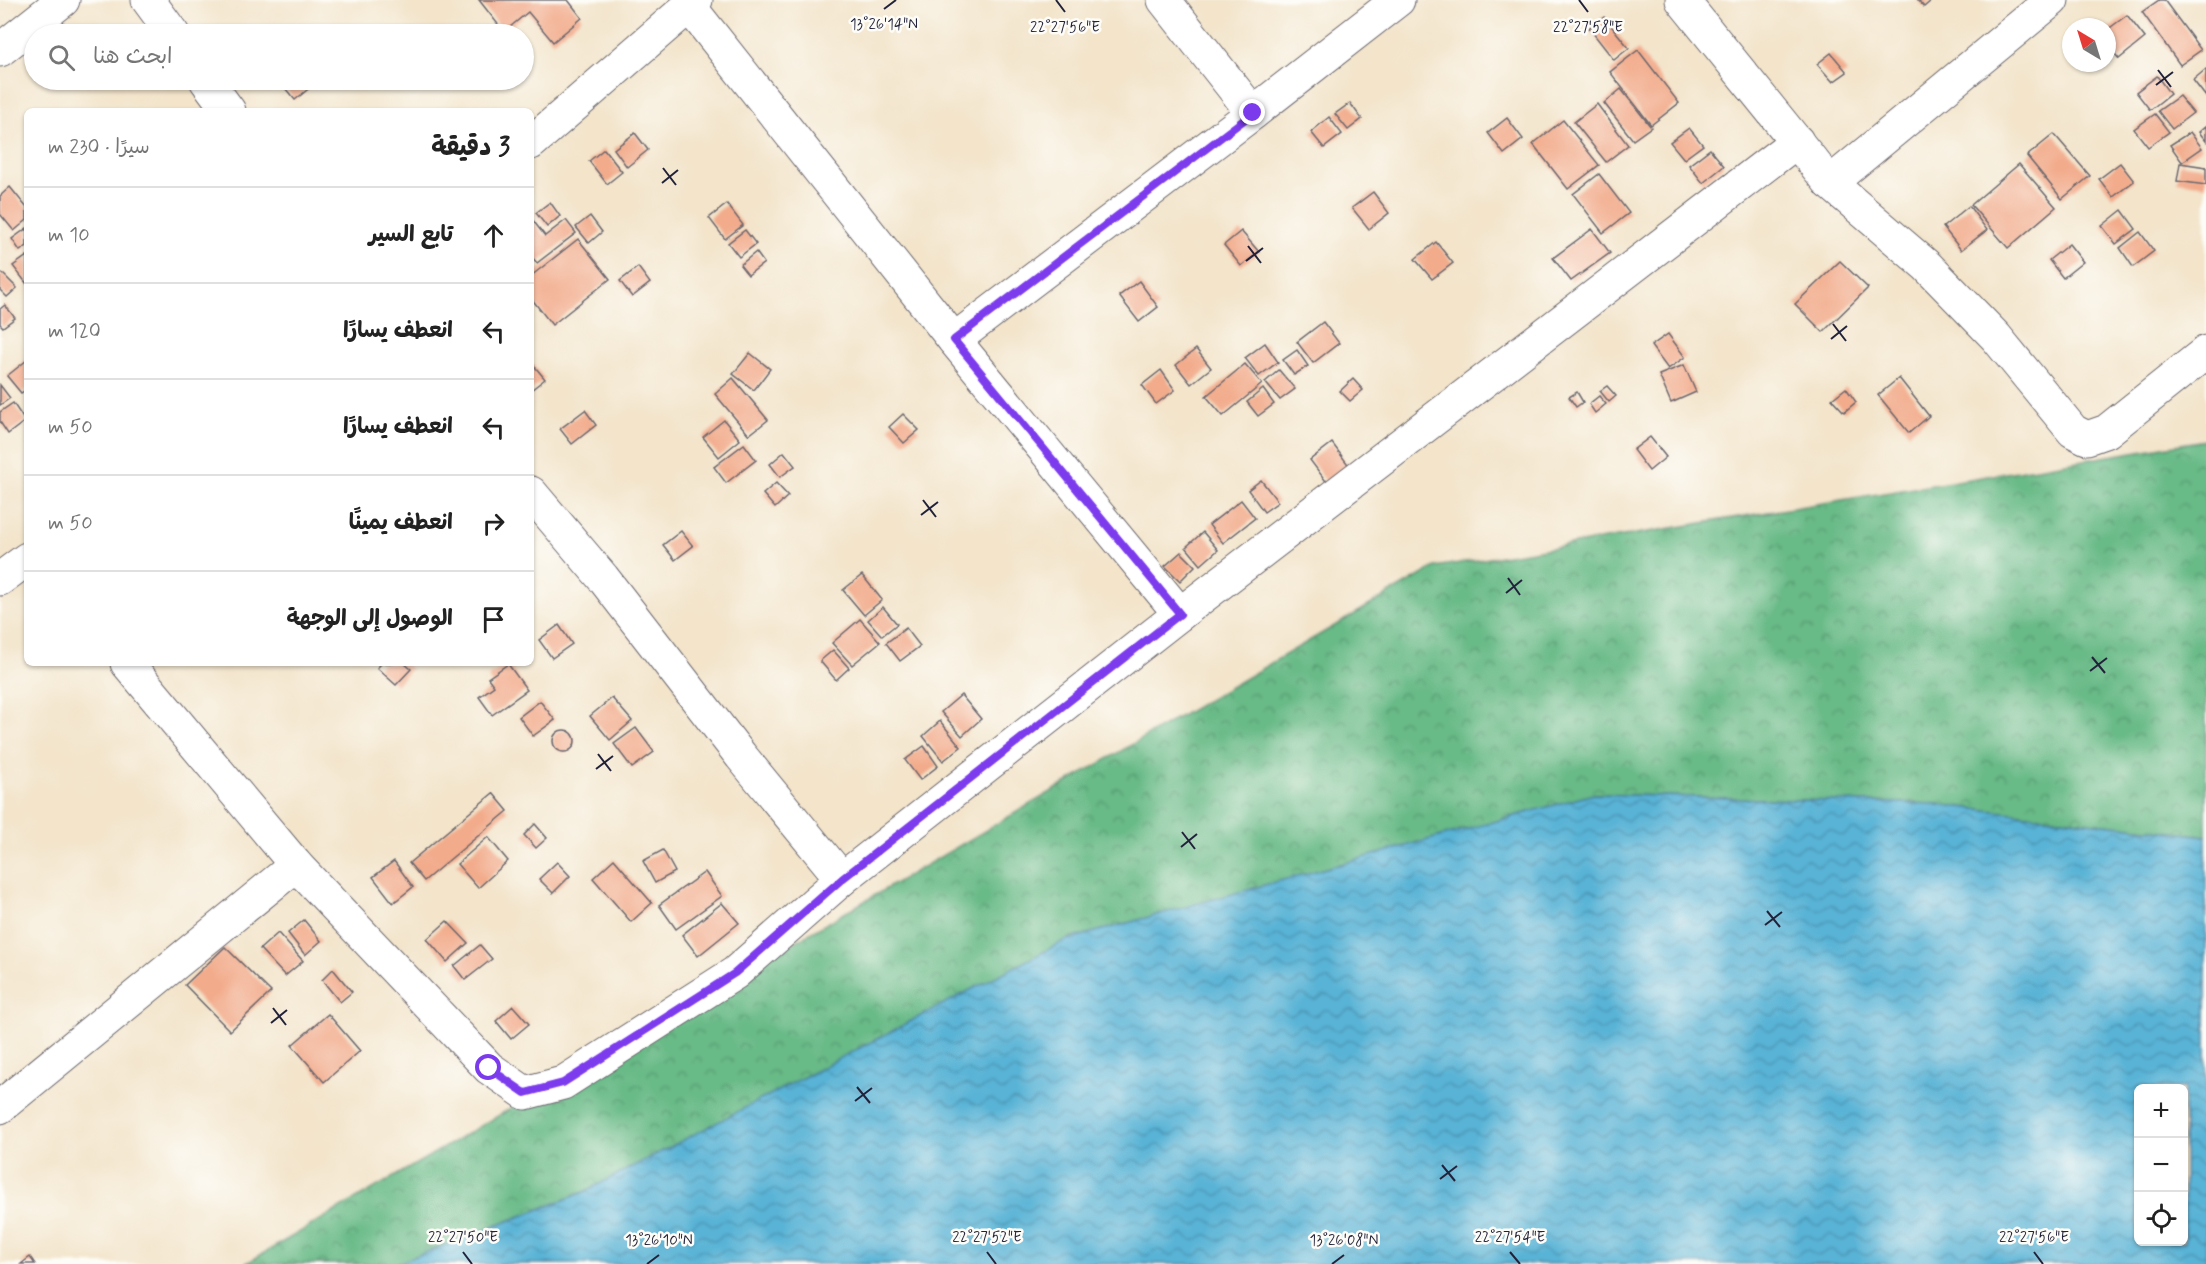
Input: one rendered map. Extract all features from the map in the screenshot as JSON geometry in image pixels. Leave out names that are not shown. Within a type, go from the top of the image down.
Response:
[{"type":"street","points":[[33,24],[63,0]]},
{"type":"street","points":[[148,0],[166,24]]},
{"type":"street","points":[[1164,0],[1253,113]]},
{"type":"street","points":[[954,340],[1398,0]]},
{"type":"street","points":[[1682,0],[1830,183],[1927,266],[1996,337],[2073,431],[2087,438],[2107,431],[2206,352]]},
{"type":"street","points":[[1830,183],[2052,0]]},
{"type":"street","points":[[534,141],[692,3],[954,340],[1180,614]]},
{"type":"street","points":[[0,51],[24,32]]},
{"type":"street","points":[[213,90],[227,108]]},
{"type":"street","points":[[129,666],[296,866],[489,1068],[525,1093],[563,1083],[735,973],[842,879],[1180,614],[1797,141]]},
{"type":"street","points":[[534,497],[603,578],[741,756],[842,879]]},
{"type":"street","points":[[0,579],[24,561]]},
{"type":"street","points":[[0,1107],[296,866]]},
{"type":"green space","points":[[2206,440],[2206,836],[1935,804],[1594,794],[582,1193],[395,1264],[245,1264],[1435,567]]},
{"type":"water","points":[[1594,794],[1935,804],[2206,836],[2206,1264],[395,1264],[582,1193],[1066,940]]},
{"type":"building","points":[[479,0],[568,0],[582,18],[553,42],[528,12],[514,24],[498,24]]},
{"type":"building","points":[[1918,0],[1932,0],[1924,7]]},
{"type":"building","points":[[2159,0],[2164,0],[2201,50],[2180,65],[2142,12]]},
{"type":"building","points":[[2127,15],[2145,38],[2119,59],[2116,55],[2116,23]]},
{"type":"building","points":[[1604,17],[1629,48],[1614,60],[1589,28]]},
{"type":"building","points":[[1638,50],[1679,103],[1651,125],[1610,72]]},
{"type":"building","points":[[1831,53],[1847,72],[1833,82],[1817,64]]},
{"type":"building","points":[[2206,69],[2206,97],[2193,80]]},
{"type":"building","points":[[2157,76],[2170,94],[2150,110],[2136,92]]},
{"type":"building","points":[[1621,89],[1651,127],[1633,140],[1604,103]]},
{"type":"building","points":[[287,90],[307,90],[295,100]]},
{"type":"building","points":[[2179,96],[2193,113],[2172,129],[2158,111]]},
{"type":"building","points":[[1350,103],[1362,119],[1348,130],[1335,114]]},
{"type":"building","points":[[1597,104],[1628,145],[1606,162],[1574,122]]},
{"type":"building","points":[[2155,114],[2169,132],[2148,147],[2134,129]]},
{"type":"building","points":[[1329,117],[1342,134],[1324,148],[1311,132]]},
{"type":"building","points":[[1507,118],[1523,139],[1504,154],[1488,133]]},
{"type":"building","points":[[1563,120],[1599,165],[1568,189],[1533,144]]},
{"type":"building","points":[[2206,126],[2206,141],[2199,132]]},
{"type":"building","points":[[1689,128],[1703,145],[1684,159],[1670,142]]},
{"type":"building","points":[[2190,132],[2202,148],[2182,162],[2170,145]]},
{"type":"building","points":[[635,133],[648,150],[627,167],[614,149]]},
{"type":"building","points":[[2054,134],[2090,176],[2062,199],[2027,156]]},
{"type":"building","points":[[604,149],[622,172],[607,184],[589,161]]},
{"type":"building","points":[[1710,149],[1724,166],[1703,183],[1689,165]]},
{"type":"building","points":[[2120,163],[2134,181],[2113,197],[2099,179]]},
{"type":"building","points":[[2180,163],[2206,167],[2206,185],[2177,181]]},
{"type":"building","points":[[2019,164],[2056,207],[2008,248],[1971,205]]},
{"type":"building","points":[[1599,174],[1629,213],[1603,233],[1573,194]]},
{"type":"building","points":[[10,187],[24,204],[24,223],[14,231],[0,214],[0,196]]},
{"type":"building","points":[[1373,192],[1389,213],[1369,229],[1352,208]]},
{"type":"building","points":[[550,202],[560,216],[547,227],[536,213]]},
{"type":"building","points":[[727,204],[743,225],[725,239],[709,218]]},
{"type":"building","points":[[1969,206],[1987,230],[1961,250],[1943,227]]},
{"type":"building","points":[[2122,210],[2136,229],[2116,244],[2102,226]]},
{"type":"building","points":[[590,216],[602,232],[589,243],[576,227]]},
{"type":"building","points":[[566,220],[576,233],[537,263],[534,260],[534,222],[545,236]]},
{"type":"building","points":[[1592,229],[1610,253],[1571,281],[1553,258]]},
{"type":"building","points":[[24,230],[24,248],[20,251],[12,239]]},
{"type":"building","points":[[745,230],[756,244],[739,257],[728,243]]},
{"type":"building","points":[[1241,231],[1259,252],[1241,266],[1224,245]]},
{"type":"building","points":[[2140,232],[2154,251],[2133,267],[2120,248]]},
{"type":"building","points":[[578,239],[610,279],[552,325],[534,302],[534,274]]},
{"type":"building","points":[[1436,242],[1453,263],[1432,279],[1415,259]]},
{"type":"building","points":[[2069,244],[2083,262],[2063,278],[2049,260]]},
{"type":"building","points":[[756,252],[764,263],[748,275],[740,265]]},
{"type":"building","points":[[24,258],[24,280],[13,266]]},
{"type":"building","points":[[1840,261],[1868,288],[1823,332],[1795,304]]},
{"type":"building","points":[[638,267],[650,283],[632,297],[620,281]]},
{"type":"building","points":[[2,273],[17,288],[7,297],[0,290]]},
{"type":"building","points":[[1139,281],[1158,307],[1139,322],[1119,296]]},
{"type":"building","points":[[5,305],[15,318],[3,327],[0,324],[0,309]]},
{"type":"building","points":[[1323,322],[1339,343],[1313,363],[1297,342]]},
{"type":"building","points":[[1668,334],[1685,357],[1668,369],[1651,346]]},
{"type":"building","points":[[1265,343],[1278,362],[1259,376],[1245,358]]},
{"type":"building","points":[[1196,349],[1211,368],[1191,384],[1176,365]]},
{"type":"building","points":[[1297,350],[1308,366],[1294,375],[1283,360]]},
{"type":"building","points":[[750,353],[770,369],[754,390],[733,374]]},
{"type":"building","points":[[24,362],[24,391],[21,393],[7,376]]},
{"type":"building","points":[[1245,364],[1262,384],[1223,416],[1206,396]]},
{"type":"building","points":[[1684,365],[1696,392],[1671,403],[1659,375]]},
{"type":"building","points":[[534,366],[545,379],[534,388]]},
{"type":"building","points":[[1161,370],[1175,390],[1156,404],[1142,385]]},
{"type":"building","points":[[1279,370],[1295,389],[1280,400],[1265,382]]},
{"type":"building","points":[[733,378],[768,420],[749,435],[715,394]]},
{"type":"building","points":[[1899,378],[1929,416],[1909,433],[1878,395]]},
{"type":"building","points":[[1353,379],[1363,390],[1350,401],[1340,391]]},
{"type":"building","points":[[0,385],[10,398],[0,405]]},
{"type":"building","points":[[1607,386],[1616,396],[1609,402],[1600,391]]},
{"type":"building","points":[[1846,388],[1856,402],[1844,412],[1832,399]]},
{"type":"building","points":[[1263,389],[1274,404],[1258,416],[1247,402]]},
{"type":"building","points":[[1577,392],[1583,402],[1576,407],[1569,397]]},
{"type":"building","points":[[1599,396],[1606,404],[1595,413],[1589,404]]},
{"type":"building","points":[[13,403],[24,422],[8,434],[0,422],[0,412]]},
{"type":"building","points":[[585,410],[596,425],[572,444],[560,429]]},
{"type":"building","points":[[903,414],[919,430],[904,443],[889,427]]},
{"type":"building","points":[[724,420],[740,440],[719,457],[703,437]]},
{"type":"building","points":[[1650,437],[1666,457],[1649,471],[1633,450]]},
{"type":"building","points":[[1332,443],[1350,467],[1328,484],[1310,460]]},
{"type":"building","points":[[744,444],[756,460],[726,483],[714,467]]},
{"type":"building","points":[[784,452],[795,466],[780,477],[770,464]]},
{"type":"building","points":[[1261,480],[1278,502],[1264,512],[1248,490]]},
{"type":"building","points":[[776,483],[788,496],[775,508],[763,494]]},
{"type":"building","points":[[1241,500],[1255,518],[1223,543],[1209,525]]},
{"type":"building","points":[[681,531],[693,546],[675,560],[663,545]]},
{"type":"building","points":[[1203,532],[1218,550],[1201,565],[1186,547]]},
{"type":"building","points":[[1181,552],[1195,566],[1180,581],[1165,566]]},
{"type":"building","points":[[862,575],[882,600],[864,615],[843,590]]},
{"type":"building","points":[[883,607],[897,624],[882,636],[868,620]]},
{"type":"building","points":[[860,619],[880,642],[852,665],[832,643]]},
{"type":"building","points":[[559,625],[572,644],[552,658],[539,640]]},
{"type":"building","points":[[906,628],[920,646],[900,661],[886,643]]},
{"type":"building","points":[[833,650],[849,668],[836,680],[820,661]]},
{"type":"building","points":[[379,666],[408,666],[411,669],[396,685],[377,668]]},
{"type":"building","points":[[505,666],[509,666],[527,690],[492,715],[479,697],[494,686],[488,678]]},
{"type":"building","points":[[961,695],[981,719],[962,736],[941,712]]},
{"type":"building","points":[[612,698],[632,721],[610,740],[590,716]]},
{"type":"building","points":[[540,701],[555,720],[533,736],[519,717]]},
{"type":"building","points":[[940,721],[961,747],[943,761],[923,736]]},
{"type":"building","points":[[636,728],[654,752],[632,768],[614,744]]},
{"type":"building","points":[[560,730],[568,730],[575,737],[575,745],[568,752],[560,752],[553,745],[553,737]]},
{"type":"building","points":[[924,746],[938,766],[920,780],[905,760]]},
{"type":"building","points":[[493,793],[508,811],[424,881],[409,863]]},
{"type":"building","points":[[535,824],[547,838],[536,848],[524,835]]},
{"type":"building","points":[[488,837],[508,861],[478,888],[457,864]]},
{"type":"building","points":[[663,850],[675,872],[655,883],[643,861]]},
{"type":"building","points":[[614,859],[652,903],[631,922],[593,878]]},
{"type":"building","points":[[394,861],[413,887],[393,903],[373,877]]},
{"type":"building","points":[[557,862],[570,876],[553,893],[539,879]]},
{"type":"building","points":[[705,872],[722,896],[676,929],[659,905]]},
{"type":"building","points":[[722,903],[739,923],[698,956],[682,935]]},
{"type":"building","points":[[304,920],[321,941],[305,955],[288,933]]},
{"type":"building","points":[[447,921],[468,943],[447,962],[427,939]]},
{"type":"building","points":[[278,933],[303,961],[285,976],[260,949]]},
{"type":"building","points":[[480,945],[492,959],[465,980],[454,966]]},
{"type":"building","points":[[225,947],[271,992],[230,1031],[185,985]]},
{"type":"building","points":[[333,969],[352,992],[340,1002],[322,980]]},
{"type":"building","points":[[513,1006],[529,1024],[511,1039],[496,1021]]},
{"type":"building","points":[[328,1014],[360,1051],[324,1082],[292,1045]]},
{"type":"building","points":[[30,1257],[35,1264],[21,1264]]},
{"type":"route","points":[[489,1068],[525,1093],[563,1083],[735,973],[842,879],[1180,614],[954,340],[1253,113]]}]
